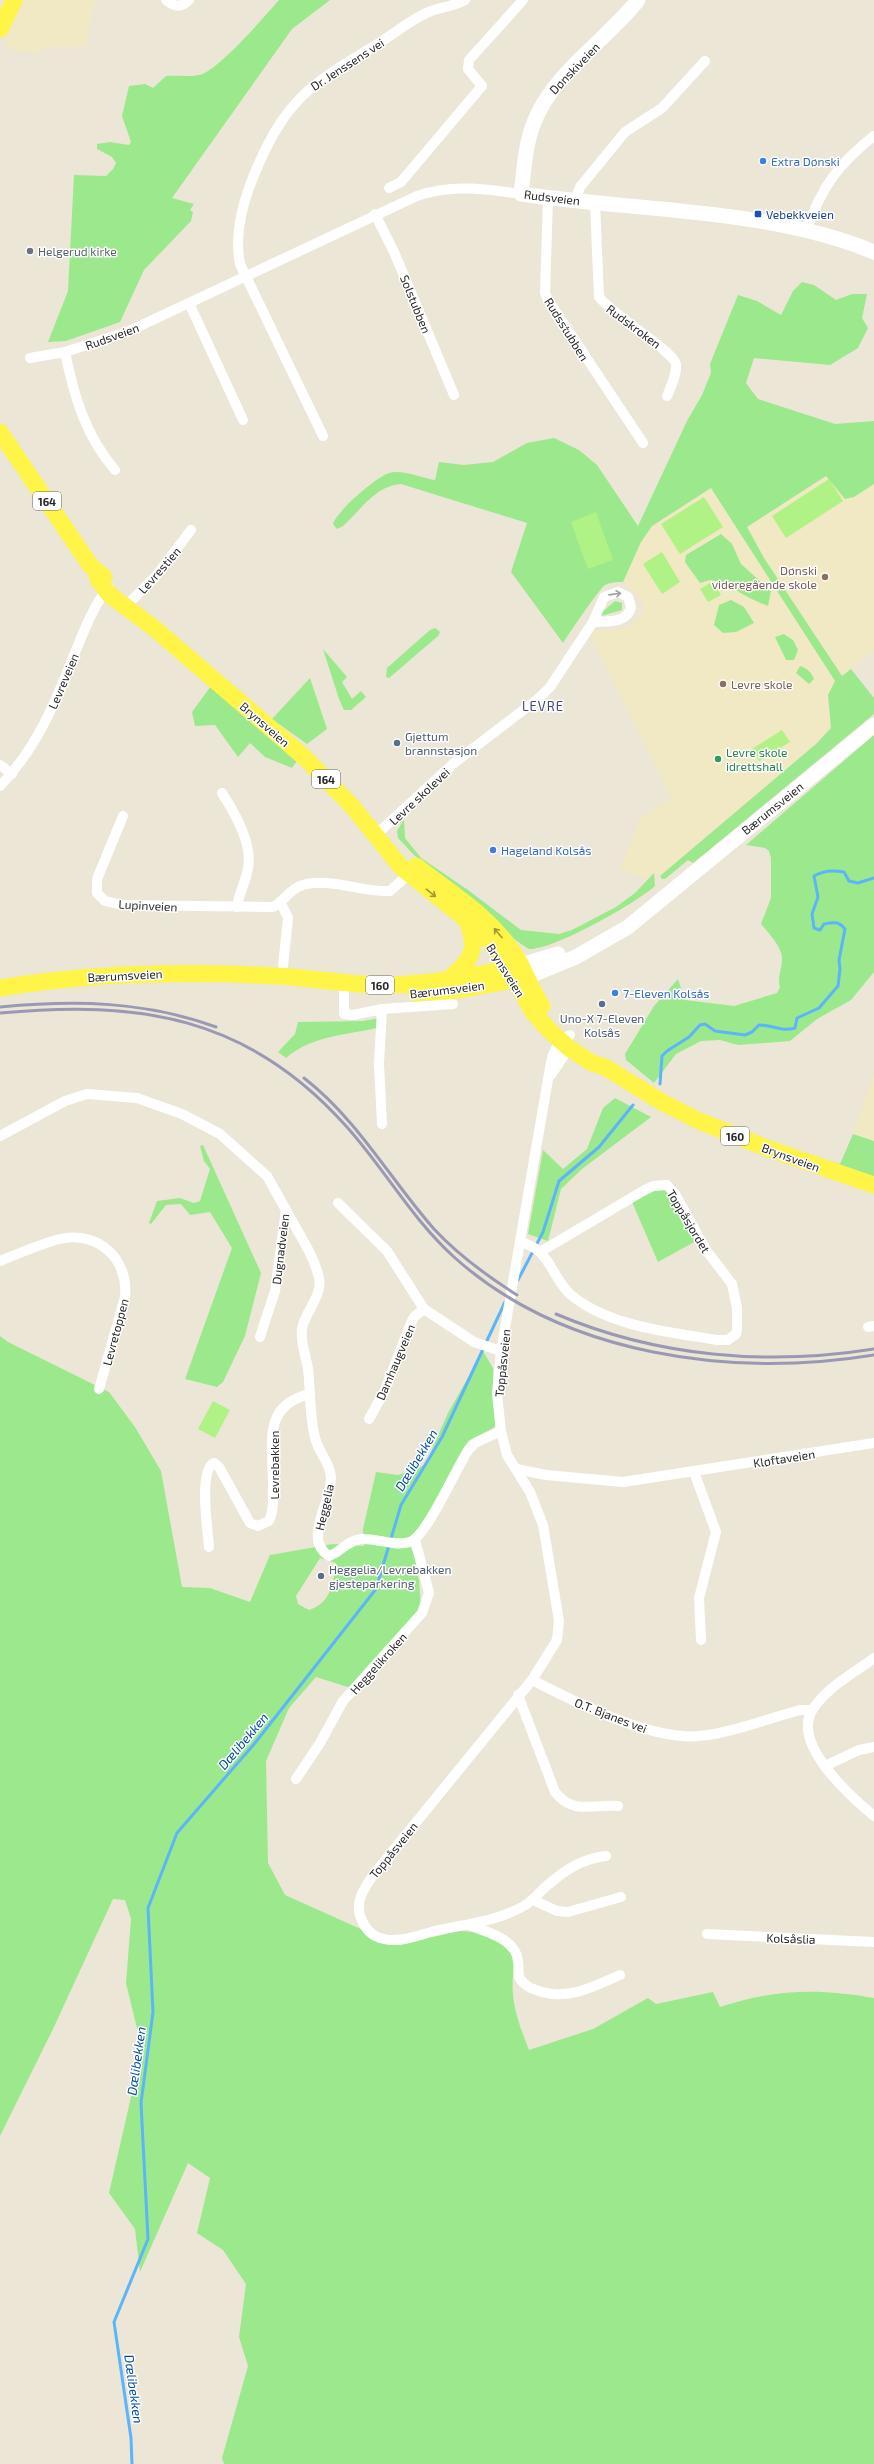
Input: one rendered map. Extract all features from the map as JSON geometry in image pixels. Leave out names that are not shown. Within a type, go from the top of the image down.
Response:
[{"type":"main road","points":[[0,29],[14,0]]},
{"type":"main road","name":"Brynsveien","points":[[0,432],[108,588],[305,758],[339,792],[377,834],[386,840],[413,870],[490,942],[517,973],[559,1027],[567,1041],[605,1067],[660,1101],[715,1128],[776,1152],[874,1185]]},
{"type":"main road","name":"Brynsveien","points":[[413,870],[489,923],[517,973]]},
{"type":"main road","points":[[451,977],[466,963],[473,948],[472,932],[467,920]]},
{"type":"main road","name":"Bærumsveien","points":[[0,988],[56,980],[123,974],[177,973],[252,977],[344,987],[415,984],[451,977],[517,973]]},
{"type":"main road","name":"Bærumsveien","points":[[344,987],[373,995],[421,993],[517,973]]},
{"type":"street","points":[[166,0],[174,6],[181,6],[190,0]]},
{"type":"street","name":"Dr. Jenssens vei","points":[[245,277],[237,252],[238,229],[247,196],[266,146],[288,110],[316,82],[342,65],[430,12],[453,6],[465,0]]},
{"type":"street","points":[[389,188],[400,182],[482,86],[468,69],[469,60],[523,0]]},
{"type":"street","name":"Dønskiveien","points":[[520,194],[528,144],[533,125],[544,100],[566,75],[622,19],[638,0]]},
{"type":"street","points":[[575,200],[580,187],[625,132],[662,108],[705,61]]},
{"type":"street","points":[[806,230],[827,183],[848,156],[874,136]]},
{"type":"street","name":"Rudsveien","points":[[30,358],[65,352],[127,332],[406,199],[443,188],[472,188],[721,217],[806,230],[849,242],[874,252]]},
{"type":"street","name":"Rudsstubben","points":[[548,198],[545,294],[643,443]]},
{"type":"street","name":"Rudskroken","points":[[595,203],[599,297],[642,335],[672,354],[676,364],[675,374],[667,396]]},
{"type":"street","name":"Solstubben","points":[[374,214],[394,252],[454,395]]},
{"type":"street","points":[[245,277],[323,436]]},
{"type":"street","points":[[189,303],[243,420]]},
{"type":"street","points":[[65,352],[77,403],[86,427],[104,458],[115,470]]},
{"type":"street","name":"Levrestien","points":[[126,605],[167,564],[192,530]]},
{"type":"street","name":"Levreveien","points":[[0,786],[12,774],[27,754],[48,716],[92,615],[108,588]]},
{"type":"street","name":"Levre skolevei","points":[[377,834],[454,763],[539,698],[550,687],[593,622]]},
{"type":"street","name":"Bærumsveien","points":[[517,973],[592,938],[670,890],[874,725]]},
{"type":"street","points":[[0,765],[12,774]]},
{"type":"street","points":[[222,793],[230,806],[250,856],[248,869],[239,894],[237,907]]},
{"type":"street","name":"Lupinveien","points":[[124,816],[97,879],[97,893],[105,901],[122,905],[157,907],[273,907],[282,903]]},
{"type":"street","points":[[283,966],[288,918],[282,903],[300,886],[312,884],[390,891],[413,870]]},
{"type":"street","name":"Bærumsveien","points":[[344,987],[344,1014],[353,1015],[382,1008],[453,1004]]},
{"type":"street","points":[[382,1008],[379,1064],[382,1124]]},
{"type":"street","name":"Toppåsveien","points":[[567,1041],[553,1053],[547,1082],[501,1351],[497,1394],[501,1431],[507,1455],[530,1492],[542,1525],[559,1621],[557,1640],[532,1680],[374,1874],[360,1897],[359,1915],[365,1927],[376,1937],[385,1939],[401,1940],[469,1925],[498,1917],[534,1900],[554,1880],[571,1868],[597,1857],[606,1856]]},
{"type":"street","name":"Dugnadveien","points":[[0,1136],[65,1101],[87,1094],[115,1094],[137,1098],[182,1114],[220,1134],[267,1176],[286,1210],[275,1292],[260,1336]]},
{"type":"street","name":"Toppåsjordet","points":[[520,1241],[540,1252],[565,1289],[584,1304],[603,1313],[650,1327],[717,1340],[728,1340],[736,1334],[738,1324],[732,1284],[706,1250],[676,1194],[667,1185],[653,1186],[643,1191],[540,1252]]},
{"type":"street","points":[[338,1203],[387,1251],[424,1309],[474,1342],[501,1351]]},
{"type":"street","name":"Heggelia","points":[[286,1210],[319,1277],[318,1290],[302,1328],[313,1430],[317,1444],[328,1465],[331,1476],[330,1490],[317,1536],[318,1546],[329,1556],[342,1550],[349,1543],[362,1539],[412,1541]]},
{"type":"street","name":"Levretoppen","points":[[0,1261],[60,1239],[76,1237],[103,1246],[117,1258],[126,1284],[125,1297],[99,1389]]},
{"type":"street","name":"Damhaugveien","points":[[369,1419],[384,1392],[411,1323],[414,1318],[424,1309]]},
{"type":"street","name":"Levrebakken","points":[[209,1547],[206,1505],[207,1469],[214,1463],[219,1467],[250,1523],[258,1526],[269,1521],[274,1506],[272,1437],[274,1424],[277,1415],[288,1402],[310,1394]]},
{"type":"street","points":[[412,1541],[433,1514],[469,1449],[475,1443],[501,1431]]},
{"type":"street","name":"Kløftaveien","points":[[516,1468],[546,1475],[623,1482],[874,1443]]},
{"type":"street","points":[[694,1472],[716,1532],[699,1598],[701,1640]]},
{"type":"street","name":"Heggelikroken","points":[[296,1779],[320,1743],[343,1701],[412,1626],[424,1608],[429,1593],[412,1541]]},
{"type":"street","points":[[874,1658],[830,1691],[812,1710],[809,1718],[810,1740],[825,1766],[874,1816]]},
{"type":"street","name":"O.T. Bjanes vei","points":[[532,1680],[626,1722],[652,1731],[679,1735],[700,1736],[800,1710],[812,1710]]},
{"type":"street","points":[[518,1696],[555,1792],[562,1801],[568,1805],[576,1806],[618,1806]]},
{"type":"street","points":[[825,1766],[859,1750],[874,1747]]},
{"type":"street","points":[[534,1900],[557,1911],[568,1912],[621,1897]]},
{"type":"street","points":[[469,1925],[509,1943],[515,1950],[519,1977],[528,1988],[565,1996],[581,1992],[620,1975]]},
{"type":"street","name":"Kolsåslia","points":[[707,1934],[874,1942]]},
{"type":"shaded area","points":[[23,0],[95,0],[86,45],[75,47],[47,47],[41,52],[31,53],[13,50],[6,46],[5,38]]},
{"type":"shaded area","name":"Levre skole","points":[[826,476],[854,497],[874,484],[874,650],[835,681],[828,702],[831,728],[816,744],[660,876],[654,873],[646,879],[620,869],[640,819],[671,797],[590,636],[594,631],[625,629],[641,616],[644,606],[641,599],[623,582],[641,542],[652,526],[711,488],[738,531]]},
{"type":"shaded area","points":[[874,1073],[874,1141],[853,1134]]},
{"type":"green space","points":[[279,0],[330,0],[292,29],[172,198],[194,204],[190,210],[193,212],[191,221],[144,270],[120,322],[66,341],[48,342],[68,291],[74,175],[106,176],[113,169],[116,163],[112,157],[97,149],[97,144],[110,142],[129,145],[131,142],[122,116],[129,86],[145,84],[153,88],[166,76],[195,76],[207,72],[229,54]]},
{"type":"green space","points":[[802,282],[814,285],[836,300],[852,294],[867,294],[862,318],[868,328],[858,348],[830,365],[754,358],[746,383],[758,399],[835,424],[874,421],[874,484],[854,497],[845,499],[826,476],[747,527],[764,558],[842,676],[851,669],[874,698],[874,714],[693,863],[688,860],[665,879],[662,879],[660,876],[816,744],[831,728],[828,695],[835,681],[711,488],[652,526],[641,542],[623,582],[610,583],[602,588],[563,643],[511,572],[527,523],[401,484],[384,489],[376,494],[343,526],[337,529],[333,524],[341,512],[357,496],[375,481],[389,473],[400,472],[435,480],[439,462],[464,465],[493,462],[527,443],[554,438],[579,450],[597,465],[638,526],[687,421],[702,395],[711,373],[710,364],[738,295],[757,301],[781,315],[793,291]]},
{"type":"green space","points":[[829,479],[843,501],[786,538],[772,516]]},
{"type":"green space","points":[[704,497],[723,527],[680,554],[661,524]]},
{"type":"green space","points":[[596,512],[613,560],[588,569],[571,522]]},
{"type":"green space","points":[[721,534],[732,544],[741,564],[771,591],[768,606],[740,593],[728,583],[710,580],[700,583],[685,562],[686,555]]},
{"type":"green space","points":[[662,552],[680,582],[662,594],[643,564]]},
{"type":"green space","points":[[713,581],[721,595],[708,602],[700,589]]},
{"type":"green space","points":[[731,600],[744,607],[754,623],[736,632],[723,633],[714,625],[719,605]]},
{"type":"green space","points":[[615,601],[622,603],[622,610],[601,616],[601,613]]},
{"type":"green space","points":[[435,628],[440,632],[438,636],[389,678],[386,677],[387,668],[430,630]]},
{"type":"green space","points":[[784,634],[793,640],[798,650],[794,660],[786,660],[775,637]]},
{"type":"green space","points":[[323,649],[347,677],[342,682],[352,699],[361,691],[366,697],[351,710],[344,710]]},
{"type":"green space","points":[[800,666],[807,669],[814,679],[809,684],[796,673]]},
{"type":"green space","points":[[310,678],[327,729],[307,744],[272,719]]},
{"type":"green space","points":[[211,686],[297,761],[292,768],[265,757],[250,743],[238,757],[215,725],[195,726],[192,712]]},
{"type":"green space","points":[[782,730],[790,742],[759,761],[752,749]]},
{"type":"green space","points":[[874,735],[874,972],[851,1000],[817,1019],[790,1041],[738,1045],[720,1040],[701,1041],[676,1054],[654,1083],[626,1060],[625,1054],[654,1006],[678,979],[685,1000],[734,1006],[777,993],[780,987],[779,980],[782,955],[774,940],[761,924],[771,898],[771,858],[769,851],[765,848],[746,845]]},
{"type":"green space","points":[[404,819],[405,838],[421,858],[468,890],[521,930],[559,934],[572,930],[616,907],[635,893],[654,873],[655,886],[613,914],[575,934],[557,942],[529,949],[518,942],[414,855],[398,838],[397,831]]},
{"type":"green space","points":[[379,1018],[377,1028],[329,1037],[306,1045],[286,1058],[278,1052],[295,1034],[298,1022],[363,1021]]},
{"type":"green space","points":[[615,1098],[651,1117],[582,1169],[561,1189],[548,1241],[528,1234],[543,1150],[563,1169],[587,1149],[603,1108]]},
{"type":"green space","points":[[853,1134],[874,1141],[874,1179],[776,1145],[840,1164]]},
{"type":"green space","points":[[203,1145],[261,1273],[245,1336],[223,1382],[217,1387],[185,1379],[232,1248],[210,1212],[190,1215],[181,1204],[166,1205],[151,1224],[149,1223],[157,1201],[180,1198],[194,1203],[200,1201],[210,1169],[204,1161],[200,1146]]},
{"type":"green space","points":[[660,1187],[671,1193],[696,1241],[658,1262],[632,1202]]},
{"type":"green space","points":[[0,1336],[8,1342],[109,1392],[135,1427],[161,1471],[182,1587],[210,1588],[250,1602],[270,1555],[333,1544],[364,1546],[363,1529],[376,1472],[398,1475],[425,1465],[448,1413],[483,1351],[493,1368],[495,1427],[468,1441],[411,1548],[417,1561],[415,1566],[419,1580],[421,1609],[351,1688],[316,1677],[289,1708],[266,1761],[268,1863],[285,1895],[363,1930],[384,1944],[402,1944],[459,1931],[474,1932],[506,1944],[515,1961],[513,1974],[513,1996],[517,2017],[529,2050],[593,2029],[648,1998],[656,2004],[713,1992],[720,2007],[759,1997],[797,1992],[834,1993],[874,1998],[874,2464],[224,2464],[222,2458],[248,2366],[239,2337],[246,2284],[223,2250],[197,2233],[210,2178],[188,2163],[140,2272],[135,2229],[109,2193],[142,2049],[126,1983],[131,1919],[125,1900],[113,1899],[53,2029],[0,2136]],"holes":[[[320,1558],[336,1563],[330,1592],[322,1603],[309,1610],[298,1604],[296,1596]]]},
{"type":"green space","points":[[213,1401],[230,1410],[215,1438],[198,1429]]},
{"type":"waterway","name":"Dælibekken","points":[[660,1084],[662,1056],[667,1051],[689,1037],[700,1025],[705,1024],[715,1031],[745,1035],[752,1032],[759,1025],[790,1029],[795,1028],[797,1018],[819,1008],[838,986],[840,969],[839,960],[845,929],[838,923],[824,924],[820,930],[814,928],[812,914],[818,897],[814,876],[833,871],[844,872],[849,881],[858,883],[874,878]]},
{"type":"waterway","name":"Dælibekken","points":[[518,1280],[543,1232],[559,1181],[599,1147],[633,1105]]},
{"type":"waterway","name":"Dælibekken","points":[[132,2464],[131,2438],[114,2322],[148,2239],[141,2103],[153,2012],[148,1908],[177,1833],[255,1743],[376,1589],[401,1505],[442,1437],[505,1302]]},
{"type":"railway","points":[[0,1007],[83,1003],[136,1007],[189,1018],[216,1027]]},
{"type":"railway","points":[[0,1013],[51,1010],[99,1010],[145,1014],[188,1023],[230,1038],[270,1060],[309,1089],[360,1142],[424,1226],[454,1257],[498,1291],[546,1317],[598,1338],[652,1352],[708,1360],[764,1363],[820,1361],[874,1355]]},
{"type":"railway","points":[[304,1078],[341,1112],[373,1150],[418,1210],[443,1239],[473,1265],[517,1295]]},
{"type":"railway","points":[[556,1314],[594,1329],[633,1340],[713,1354],[753,1357],[793,1357],[874,1349]]},
{"type":"place","name":"Extra Dønski","points":[[763,161]]},
{"type":"place","name":"Vebekkveien","points":[[758,214]]},
{"type":"place","name":"Helgerud kirke","points":[[30,251]]},
{"type":"place","name":"Dønski videregående skole","points":[[825,577]]},
{"type":"place","name":"Levre skole","points":[[723,684]]},
{"type":"place","name":"Gjettum brannstasjon","points":[[397,743]]},
{"type":"place","name":"Levre skole idrettshall","points":[[718,759]]},
{"type":"place","name":"Hageland Kolsås","points":[[493,850]]},
{"type":"place","name":"7-Eleven Kolsås","points":[[615,993]]},
{"type":"place","name":"Uno-X 7-Eleven Kolsås","points":[[602,1004]]},
{"type":"place","name":"Heggelia/Levrebakken gjesteparkering","points":[[321,1576]]},
{"type":"district","name":"LEVRE","points":[[543,706]]}]
